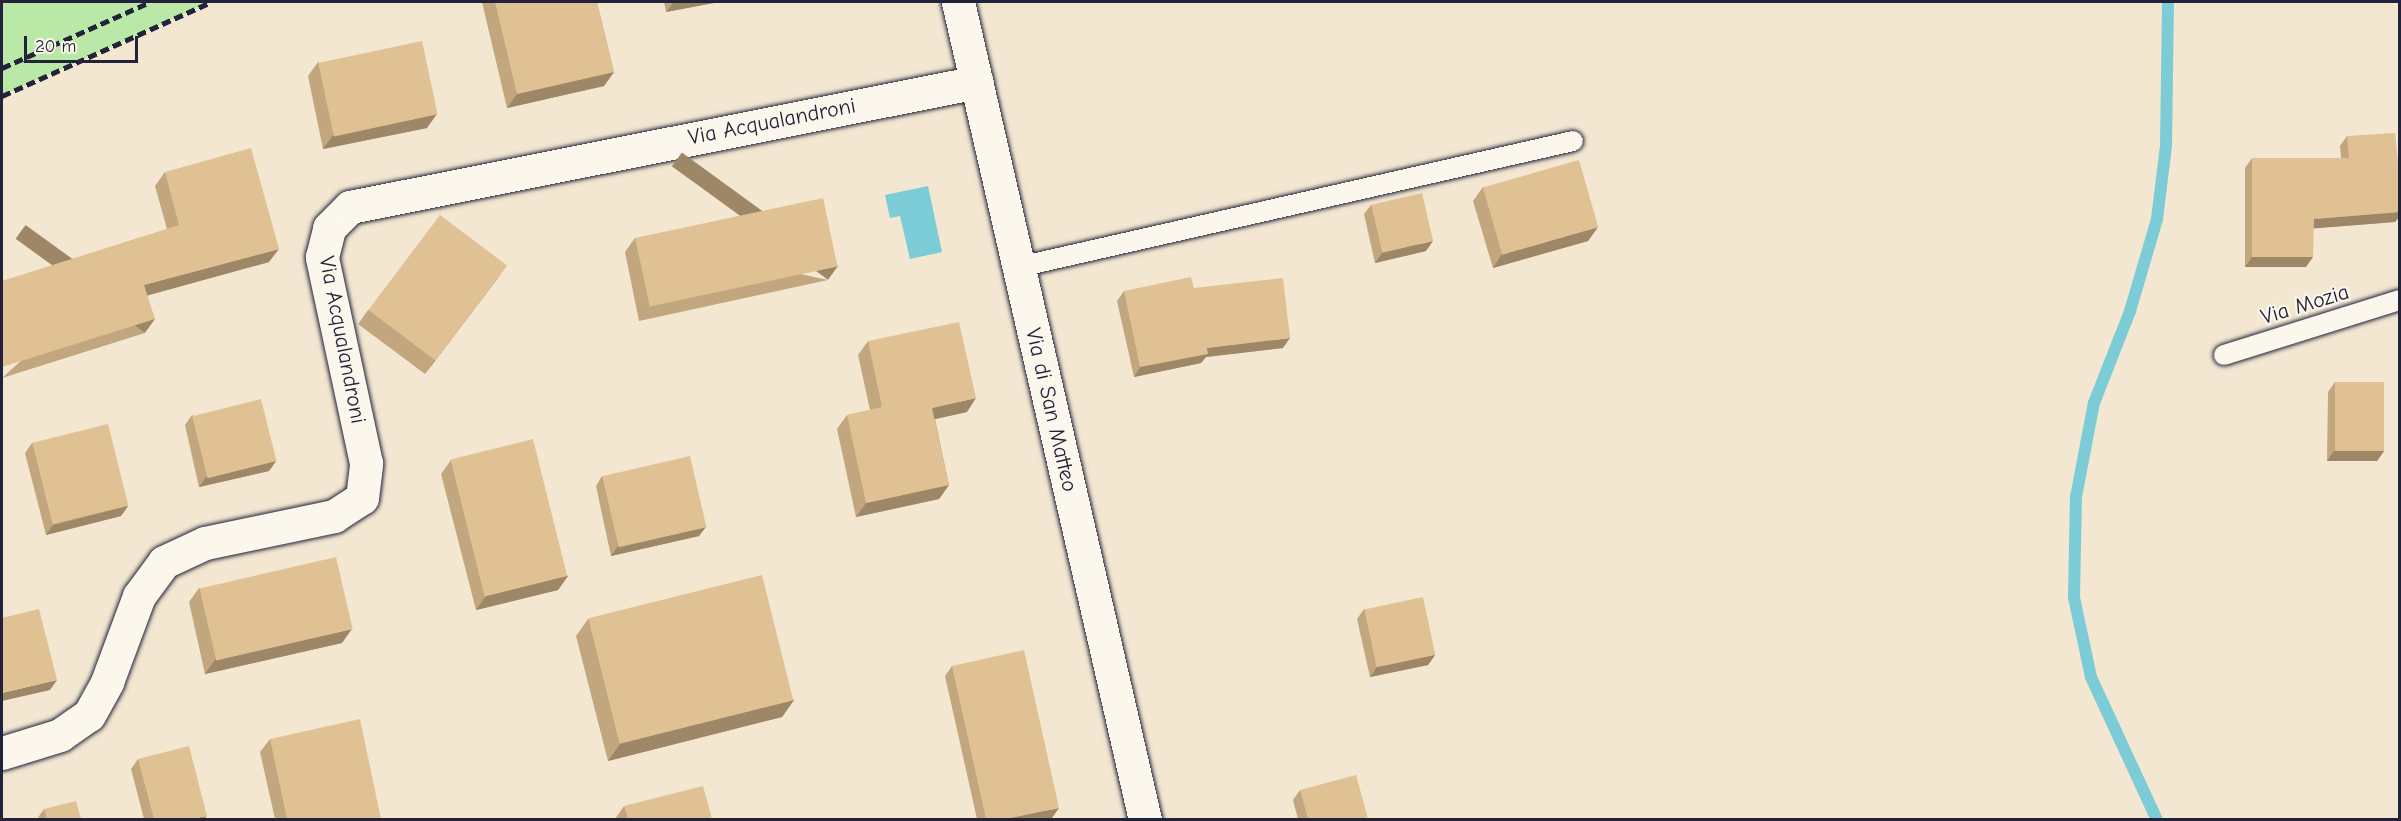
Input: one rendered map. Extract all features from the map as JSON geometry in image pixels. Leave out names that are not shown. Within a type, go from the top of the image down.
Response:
[{"type":"street","name":"Via di San Matteo","points":[[958,2],[1145,819]]},
{"type":"street","name":"Via Acqualandroni","points":[[2,753],[60,735],[89,715],[107,682],[139,596],[164,562],[205,543],[334,516],[362,498],[366,463],[322,257],[329,228],[350,207],[977,82]]},
{"type":"lane","points":[[1019,267],[1573,141]]},
{"type":"lane","name":"Via Mozia","points":[[2224,355],[2400,300]]},
{"type":"green space","points":[[2,2],[211,2],[2,96]]},
{"type":"water","points":[[928,186],[942,252],[910,259],[900,216],[890,218],[885,195]]},
{"type":"building","points":[[495,2],[597,2],[614,72],[517,94]]},
{"type":"building","points":[[422,41],[438,114],[334,136],[318,63]]},
{"type":"building","points":[[2395,133],[2400,182],[2400,212],[2314,219],[2313,257],[2252,257],[2252,158],[2349,158],[2347,136]]},
{"type":"building","points":[[251,148],[279,249],[144,285],[155,319],[2,367],[2,281],[179,225],[165,172]]},
{"type":"building","points":[[1579,160],[1598,227],[1502,255],[1483,188]]},
{"type":"building","points":[[1422,193],[1433,241],[1382,252],[1371,205]]},
{"type":"building","points":[[823,198],[838,266],[650,306],[635,238]]},
{"type":"building","points":[[440,215],[507,266],[435,361],[368,310]]},
{"type":"building","points":[[1191,277],[1194,288],[1283,278],[1290,338],[1207,348],[1208,354],[1140,367],[1124,291]]},
{"type":"building","points":[[959,322],[976,398],[932,408],[949,485],[866,503],[847,415],[882,407],[868,341]]},
{"type":"building","points":[[2335,382],[2384,382],[2384,451],[2335,451]]},
{"type":"building","points":[[261,399],[276,461],[208,478],[192,416]]},
{"type":"building","points":[[108,424],[128,506],[53,524],[32,443]]},
{"type":"building","points":[[533,439],[567,576],[485,596],[451,460]]},
{"type":"building","points":[[690,456],[706,527],[619,547],[602,476]]},
{"type":"building","points":[[336,557],[353,629],[216,661],[200,588]]},
{"type":"building","points":[[762,575],[793,700],[620,743],[588,618]]},
{"type":"building","points":[[1423,597],[1435,655],[1377,667],[1364,609]]},
{"type":"building","points":[[39,609],[57,680],[2,693],[2,618]]},
{"type":"building","points":[[1024,650],[1059,808],[1005,819],[986,819],[952,666]]},
{"type":"building","points":[[360,719],[381,819],[287,819],[270,739]]},
{"type":"building","points":[[189,746],[207,816],[193,819],[154,819],[138,759]]},
{"type":"building","points":[[1356,775],[1368,819],[1308,819],[1300,790]]},
{"type":"building","points":[[703,786],[712,819],[628,819],[624,806]]},
{"type":"building","points":[[76,801],[81,819],[47,819],[44,809]]},
{"type":"waterway","points":[[2157,820],[2091,677],[2074,598],[2076,497],[2094,403],[2130,311],[2157,219],[2166,146],[2168,2]]},
{"type":"railway","points":[[2,68],[150,2]]},
{"type":"railway","points":[[2,96],[211,2]]}]
